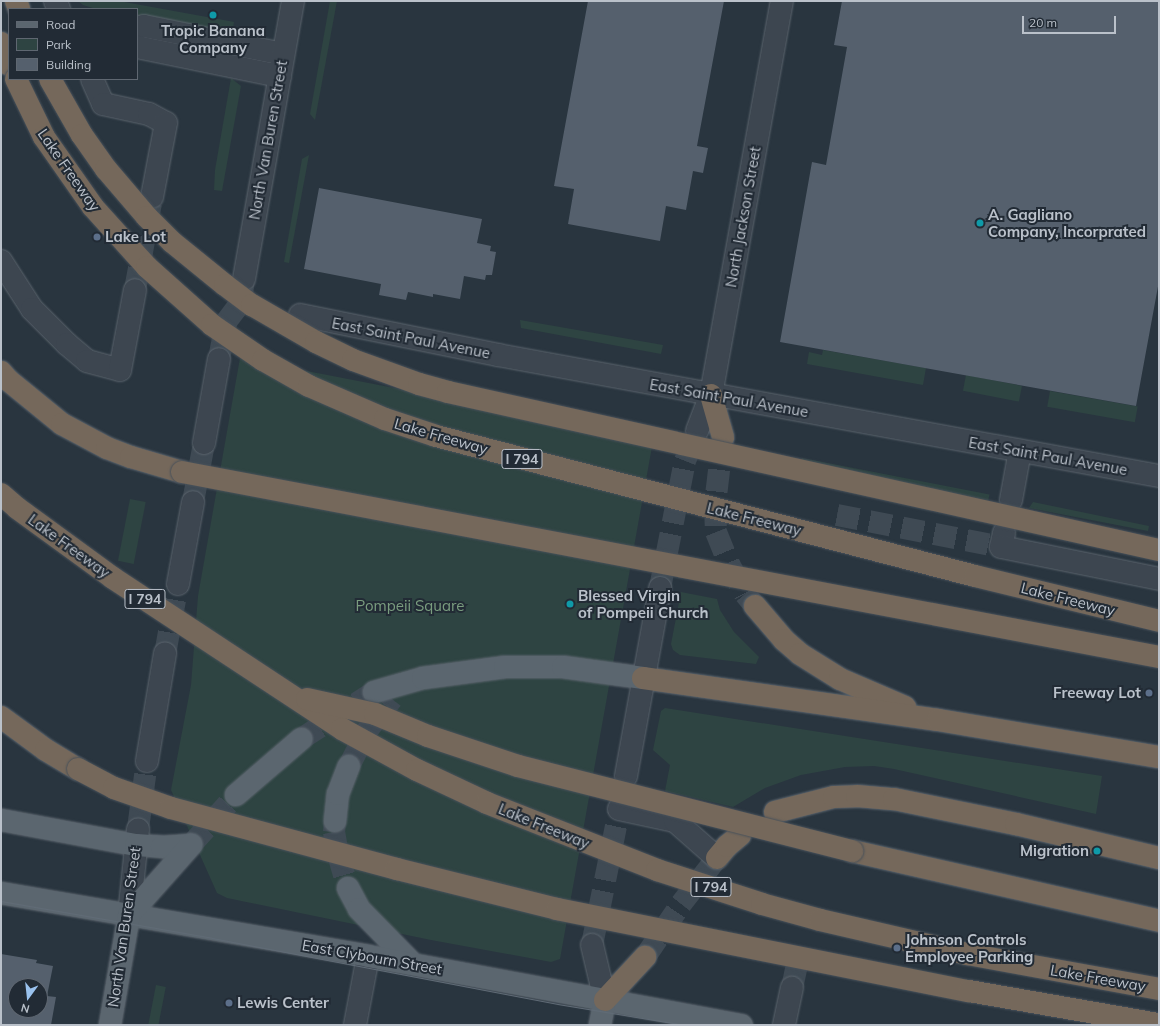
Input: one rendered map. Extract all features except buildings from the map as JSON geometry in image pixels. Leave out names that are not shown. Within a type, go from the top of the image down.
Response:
[{"type":"highway","points":[[1,44],[8,62]]},
{"type":"highway","name":"Lake Freeway","points":[[16,80],[44,137],[93,208],[147,267],[212,325],[263,360],[309,386],[385,419],[436,436],[936,566],[1159,621]]},
{"type":"highway","points":[[51,80],[82,135],[106,169],[172,242],[224,285],[252,305],[316,342],[353,360],[419,384],[448,392],[1159,550]]},
{"type":"highway","points":[[1,372],[14,385],[62,424],[107,448],[131,457],[182,472],[1159,657]]},
{"type":"highway","points":[[711,395],[723,437]]},
{"type":"highway","name":"Lake Freeway","points":[[1,494],[17,508],[113,578],[342,729],[417,770],[487,803],[658,870],[762,904],[880,935],[967,954],[1159,989]]},
{"type":"highway","points":[[755,606],[784,640],[800,654],[827,671],[840,679],[887,700],[938,720]]},
{"type":"highway","points":[[643,678],[938,720],[1159,757]]},
{"type":"highway","points":[[294,697],[375,714],[428,736],[518,766],[630,796],[852,851],[1159,921]]},
{"type":"highway","points":[[1,717],[46,750],[114,788],[171,808],[262,834],[557,909],[961,990],[1159,1024]]},
{"type":"highway","points":[[775,812],[834,797],[857,796],[894,800],[1016,824],[1159,858]]},
{"type":"highway","points":[[717,858],[727,846],[740,835]]},
{"type":"highway","points":[[605,1000],[645,957]]},
{"type":"main road","points":[[383,695],[423,678],[505,667],[563,667],[643,678]]},
{"type":"main road","points":[[236,795],[301,739]]},
{"type":"main road","points":[[335,821],[338,794],[349,766]]},
{"type":"main road","points":[[1,820],[137,837],[162,847],[191,845],[129,915]]},
{"type":"main road","points":[[348,888],[359,909],[413,964]]},
{"type":"main road","name":"East Clybourn Street","points":[[1,893],[413,964],[742,1025]]},
{"type":"main road","name":"North Van Buren Street","points":[[110,1025],[129,915]]},
{"type":"main road","points":[[600,1025],[605,1000]]},
{"type":"street","name":"North Van Buren Street","points":[[244,279],[293,1]]},
{"type":"street","name":"North Jackson Street","points":[[697,431],[711,395],[782,1]]},
{"type":"street","points":[[138,28],[144,26],[284,54]]},
{"type":"street","points":[[138,47],[280,76]]},
{"type":"street","points":[[92,80],[103,104],[149,114],[166,123],[152,197]]},
{"type":"street","points":[[1,261],[32,308],[67,344],[87,361],[120,370],[135,290]]},
{"type":"street","name":"East Saint Paul Avenue","points":[[300,315],[711,395],[1159,476]]},
{"type":"street","points":[[204,443],[219,359]]},
{"type":"street","points":[[1011,500],[1020,451]]},
{"type":"street","points":[[178,584],[193,502]]},
{"type":"street","points":[[1004,533],[1001,547],[1159,579]]},
{"type":"street","points":[[626,776],[660,588]]},
{"type":"street","points":[[147,761],[165,654]]},
{"type":"street","points":[[619,809],[674,821],[717,858]]},
{"type":"street","name":"North Van Buren Street","points":[[129,915],[137,837]]},
{"type":"street","points":[[592,945],[605,1000]]},
{"type":"street","points":[[355,1025],[368,956]]},
{"type":"street","points":[[784,1025],[792,988]]},
{"type":"green space","points":[[78,1],[119,1],[234,22],[232,34],[138,16],[138,8],[93,8],[83,5]]},
{"type":"green space","points":[[330,1],[337,1],[315,120],[310,114]]},
{"type":"green space","points":[[231,78],[241,86],[222,191],[214,190],[215,170]]},
{"type":"green space","points":[[309,155],[289,263],[284,262],[302,159]]},
{"type":"green space","points":[[520,320],[663,345],[661,354],[521,328]]},
{"type":"green space","points":[[823,350],[926,368],[923,385],[807,364],[809,352],[822,355]]},
{"type":"green space","name":"Pompeii Square","points":[[240,358],[651,438],[653,441],[560,959],[551,962],[431,940],[227,898],[217,893],[171,790],[191,685],[198,596]]},
{"type":"green space","points":[[966,375],[1022,386],[1019,402],[963,391]]},
{"type":"green space","points":[[1050,391],[1138,406],[1135,422],[1047,407]]},
{"type":"green space","points":[[802,458],[989,494],[988,500],[801,464]]},
{"type":"green space","points":[[130,499],[146,502],[134,564],[118,561]]},
{"type":"green space","points":[[1033,502],[1149,526],[1148,531],[1029,508]]},
{"type":"green space","points":[[681,592],[717,599],[720,610],[734,632],[759,657],[756,664],[680,655],[673,650],[671,644]]},
{"type":"green space","points":[[665,708],[1102,776],[1096,814],[894,769],[874,766],[845,767],[801,775],[765,788],[733,807],[665,791],[670,765],[653,750],[661,711]]},
{"type":"green space","points":[[156,985],[166,987],[158,1025],[148,1025]]},
{"type":"tunnel","points":[[135,290],[151,203]]},
{"type":"tunnel","points":[[219,359],[226,322],[241,302],[244,279]]},
{"type":"tunnel","points":[[660,588],[685,461],[697,431]]},
{"type":"tunnel","points":[[723,437],[715,504],[716,532],[729,564],[745,594],[755,606]]},
{"type":"tunnel","points":[[193,502],[204,443]]},
{"type":"tunnel","points":[[837,515],[1001,547]]},
{"type":"tunnel","points":[[165,654],[178,584]]},
{"type":"tunnel","points":[[301,739],[374,692]]},
{"type":"tunnel","points":[[349,766],[366,732],[392,699]]},
{"type":"tunnel","points":[[138,829],[147,761]]},
{"type":"tunnel","points":[[592,945],[623,791]]},
{"type":"tunnel","points":[[191,845],[236,795]]},
{"type":"tunnel","points":[[335,821],[334,832],[338,854],[348,888]]},
{"type":"tunnel","points":[[645,957],[681,904],[717,858]]},
{"type":"tunnel","points":[[792,988],[800,950]]},
{"type":"tram line","points":[[1,901],[212,938],[558,1004],[685,1025]]},
{"type":"place","name":"Tropic Banana Company","points":[[213,15]]},
{"type":"place","name":"A. Gagliano Company, Incorprated","points":[[980,223]]},
{"type":"place","name":"Lake Lot","points":[[97,237]]},
{"type":"place","name":"Blessed Virgin of Pompeii Church","points":[[570,604]]},
{"type":"place","name":"Freeway Lot","points":[[1149,693]]},
{"type":"place","name":"Migration","points":[[1097,851]]},
{"type":"place","name":"Johnson Controls Employee Parking","points":[[897,948]]},
{"type":"place","name":"Lewis Center","points":[[229,1003]]}]
